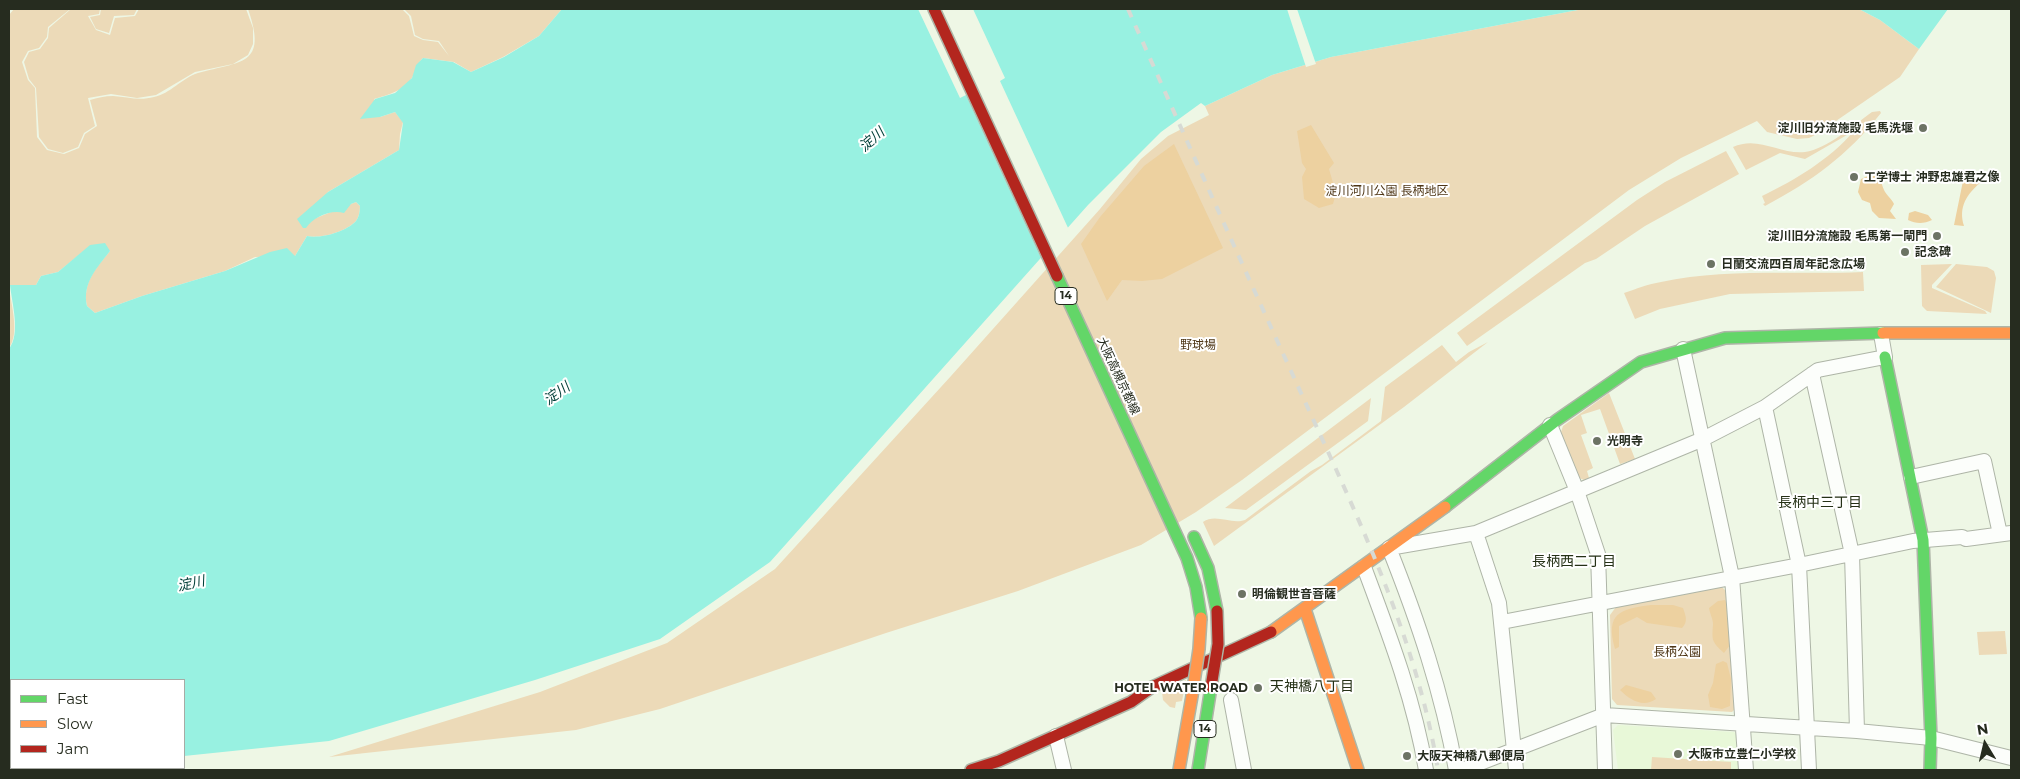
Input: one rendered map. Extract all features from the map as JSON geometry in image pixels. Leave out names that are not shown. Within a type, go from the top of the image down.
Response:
[{"type":"street","name":"大阪高槻京都線","points":[[934,9],[1187,558],[1196,584],[1202,618],[1200,649],[1179,770]]},
{"type":"street","points":[[971,770],[999,761],[1131,702],[1152,687],[1267,635],[1429,519],[1550,425],[1641,362],[1725,338],[1919,332],[2011,333]]},
{"type":"street","points":[[1881,334],[1923,540],[1931,769]]},
{"type":"street","points":[[1683,349],[1732,577],[1746,770]]},
{"type":"street","points":[[1389,548],[1476,533],[1703,439],[1764,407],[1818,370],[1885,357]]},
{"type":"street","points":[[1812,374],[1852,554],[1857,731]]},
{"type":"street","points":[[1764,407],[1799,565],[1810,770]]},
{"type":"street","points":[[1550,425],[1577,491],[1598,554],[1606,770]]},
{"type":"street","points":[[1502,622],[1923,540],[1966,538],[2006,533],[1984,461],[1911,477]]},
{"type":"street","name":"14","points":[[1188,524],[1210,575],[1216,611],[1218,644],[1198,770]]},
{"type":"street","points":[[1476,533],[1499,603],[1516,770]]},
{"type":"street","points":[[1389,548],[1416,616],[1430,659],[1448,729],[1456,770]]},
{"type":"street","points":[[1364,567],[1404,675],[1416,720],[1426,770]]},
{"type":"street","points":[[1305,609],[1358,770]]},
{"type":"street","points":[[1231,700],[1244,770]]},
{"type":"street","points":[[1462,770],[1514,748],[1604,715],[1744,723],[1931,738],[2011,758]]},
{"type":"street","points":[[1056,736],[1064,770]]},
{"type":"shaded area","points":[[1311,125],[1334,163],[1329,169],[1336,193],[1333,204],[1319,208],[1304,199],[1302,177],[1306,169],[1302,163],[1297,131]]},
{"type":"shaded area","points":[[1174,144],[1223,248],[1162,279],[1122,280],[1107,301],[1081,244],[1100,217],[1144,166]]},
{"type":"shaded area","points":[[1875,176],[1880,180],[1885,192],[1894,204],[1890,211],[1896,219],[1879,218],[1872,211],[1870,203],[1862,200],[1858,192],[1861,179]]},
{"type":"shaded area","points":[[1967,179],[1980,183],[1968,196],[1963,207],[1962,219],[1964,226],[1954,225],[1963,181]]},
{"type":"shaded area","points":[[1915,211],[1928,215],[1932,220],[1920,223],[1908,220],[1909,213]]},
{"type":"shaded area","points":[[1725,600],[1729,608],[1730,645],[1724,653],[1713,640],[1713,622],[1709,608],[1718,601]]},
{"type":"shaded area","points":[[1651,605],[1673,605],[1683,608],[1686,619],[1684,626],[1682,628],[1647,623],[1637,617],[1619,626],[1619,647],[1615,649],[1612,628],[1614,620],[1618,615],[1631,608]]},
{"type":"shaded area","points":[[1723,661],[1727,663],[1731,679],[1730,706],[1722,709],[1710,707],[1708,695],[1713,683],[1716,664]]},
{"type":"shaded area","points":[[1626,685],[1651,692],[1656,699],[1646,703],[1632,700],[1620,690]]},
{"type":"shaded area","name":"大阪市立豊仁小学校","points":[[1618,725],[1734,732],[1739,738],[1741,770],[1618,770],[1613,730]]},
{"type":"green space","points":[[14,9],[69,10],[48,27],[47,37],[39,48],[28,51],[22,62],[28,80],[35,88],[37,137],[47,150],[64,154],[79,148],[85,134],[97,126],[90,100],[110,96],[138,99],[154,97],[165,93],[192,75],[238,63],[247,58],[252,51],[255,41],[248,9],[402,9],[409,16],[414,36],[423,40],[438,42],[449,56],[439,41],[423,39],[415,35],[411,16],[404,9],[562,9],[539,36],[503,57],[471,72],[454,62],[423,58],[406,85],[385,96],[374,99],[380,117],[395,112],[403,122],[399,150],[328,192],[311,220],[356,202],[360,206],[360,212],[352,225],[333,234],[307,236],[295,256],[255,257],[225,271],[142,296],[95,313],[87,306],[88,283],[110,251],[90,246],[58,272],[41,276],[36,285],[10,285],[9,15]]},
{"type":"green space","points":[[71,9],[100,9],[99,14],[88,16],[96,30],[110,35],[115,18],[135,16],[139,9],[246,9],[253,28],[253,44],[248,55],[233,64],[195,72],[156,95],[137,98],[111,94],[88,98],[95,126],[84,133],[78,147],[63,153],[48,149],[39,137],[36,88],[29,79],[24,62],[29,52],[40,49],[48,38],[49,28]]},
{"type":"green space","points":[[101,9],[137,9],[134,15],[114,16],[109,33],[96,29],[90,17],[100,15]]},
{"type":"green space","points":[[1583,9],[1859,9],[1880,20],[1919,49],[1900,77],[1809,138],[1797,139],[1767,132],[1757,121],[1681,158],[1629,190],[1242,480],[1196,512],[1141,545],[1018,591],[660,709],[576,730],[329,757],[540,692],[667,643],[775,569],[951,376],[1100,209],[1141,159],[1168,136],[1209,115],[1205,106],[1272,75],[1331,57]]},
{"type":"green space","points":[[1880,111],[1881,113],[1842,155],[1798,187],[1765,206],[1762,196],[1787,183],[1823,160],[1854,131],[1805,159],[1780,153],[1746,170],[1733,147],[1751,143],[1787,151],[1805,152],[1822,146],[1840,136],[1872,112]]},
{"type":"green space","points":[[1726,151],[1739,174],[1645,226],[1596,259],[1585,263],[1467,346],[1457,333],[1637,200],[1665,182]]},
{"type":"green space","points":[[1952,264],[1932,285],[1932,288],[1985,311],[1987,314],[1927,311],[1922,306],[1921,265]]},
{"type":"green space","points":[[1956,264],[1987,267],[1994,271],[1996,278],[1991,313],[1936,287]]},
{"type":"green space","points":[[1863,272],[1864,291],[1730,294],[1660,309],[1635,319],[1624,293],[1656,283],[1710,275]]},
{"type":"green space","points":[[9,287],[13,310],[14,335],[9,348]]},
{"type":"green space","points":[[1488,342],[1404,407],[1214,546],[1203,522],[1213,519],[1245,520],[1311,471],[1322,465],[1381,421],[1385,387],[1442,345],[1456,362],[1469,352]]},
{"type":"green space","points":[[1609,393],[1635,459],[1620,464],[1600,409],[1581,415],[1587,433],[1581,435],[1593,468],[1587,471],[1589,478],[1584,480],[1577,477],[1561,432],[1563,426]]},
{"type":"green space","points":[[1371,398],[1368,421],[1246,510],[1225,508]]},
{"type":"green space","name":"長柄公園","points":[[1722,587],[1727,592],[1737,707],[1732,712],[1617,705],[1612,699],[1610,615],[1616,607]]},
{"type":"green space","points":[[2005,631],[2007,654],[1979,655],[1977,632]]},
{"type":"green space","points":[[1186,680],[1182,701],[1176,702],[1175,708],[1170,707],[1163,700],[1162,692]]},
{"type":"green space","points":[[1652,757],[1731,762],[1731,770],[1651,770]]},
{"type":"water","name":"淀川","points":[[562,9],[1583,9],[1331,57],[1272,75],[1205,106],[1201,103],[1161,132],[1088,205],[770,562],[660,639],[535,680],[329,741],[185,756],[185,679],[10,679],[10,769],[109,769],[9,770],[9,349],[13,342],[15,327],[10,285],[36,285],[41,276],[58,272],[90,245],[105,243],[110,251],[92,276],[87,290],[87,306],[95,313],[142,296],[225,271],[270,252],[287,248],[295,256],[307,236],[333,234],[352,225],[358,218],[360,206],[356,202],[351,204],[344,213],[334,212],[318,217],[306,228],[303,228],[297,219],[328,192],[399,150],[403,123],[395,112],[380,117],[360,119],[375,99],[395,93],[412,78],[416,65],[423,58],[453,62],[471,72],[504,57],[539,36]]},
{"type":"water","points":[[1859,9],[1948,9],[1919,49],[1880,20]]},
{"type":"pier","points":[[918,9],[973,9],[1005,78],[1000,81],[1069,230],[1042,260],[966,95],[960,98]]},
{"type":"pier","points":[[1287,9],[1297,9],[1316,64],[1306,67]]},
{"type":"railway","points":[[1128,9],[1378,566],[1414,667],[1428,718],[1438,770]]},
{"type":"traffic: fast","points":[[1057,276],[1187,558],[1196,587],[1201,618]]},
{"type":"traffic: fast","points":[[1445,507],[1557,420],[1641,362],[1725,338],[1883,333]]},
{"type":"traffic: fast","points":[[1885,357],[1923,540],[1931,738],[1930,770]]},
{"type":"traffic: fast","points":[[1194,537],[1208,568],[1217,611]]},
{"type":"traffic: fast","points":[[1198,770],[1211,687]]},
{"type":"traffic: slow","points":[[1883,333],[2011,333]]},
{"type":"traffic: slow","points":[[1271,632],[1445,507]]},
{"type":"traffic: slow","points":[[1305,609],[1358,770]]},
{"type":"traffic: slow","points":[[1192,696],[1199,649],[1201,618]]},
{"type":"traffic: slow","points":[[1179,770],[1192,696]]},
{"type":"traffic: jam","points":[[934,9],[1057,276]]},
{"type":"traffic: jam","points":[[1211,687],[1218,644],[1217,611]]},
{"type":"traffic: jam","points":[[971,770],[999,761],[1131,702],[1152,687],[1271,632]]},
{"type":"place","name":"淀川旧分流施設 毛馬洗堰","points":[[1923,128]]},
{"type":"place","name":"工学博士 沖野忠雄君之像","points":[[1854,177]]},
{"type":"place","name":"淀川旧分流施設 毛馬第一閘門","points":[[1937,236]]},
{"type":"place","name":"記念碑","points":[[1905,252]]},
{"type":"place","name":"日蘭交流四百周年記念広場","points":[[1711,264]]},
{"type":"place","name":"光明寺","points":[[1597,441]]},
{"type":"place","name":"明倫観世音菩薩","points":[[1242,594]]},
{"type":"place","name":"HOTEL WATER ROAD","points":[[1258,688]]},
{"type":"place","name":"大阪市立豊仁小学校","points":[[1678,754]]},
{"type":"place","name":"大阪天神橋八郵便局","points":[[1407,756]]},
{"type":"district","name":"長柄中三丁目","points":[[1820,503]]},
{"type":"district","name":"長柄西二丁目","points":[[1574,562]]},
{"type":"district","name":"天神橋八丁目","points":[[1312,687]]},
{"type":"park label","name":"淀川河川公園 長柄地区","points":[[1387,191]]},
{"type":"park label","name":"野球場","points":[[1198,345]]}]
